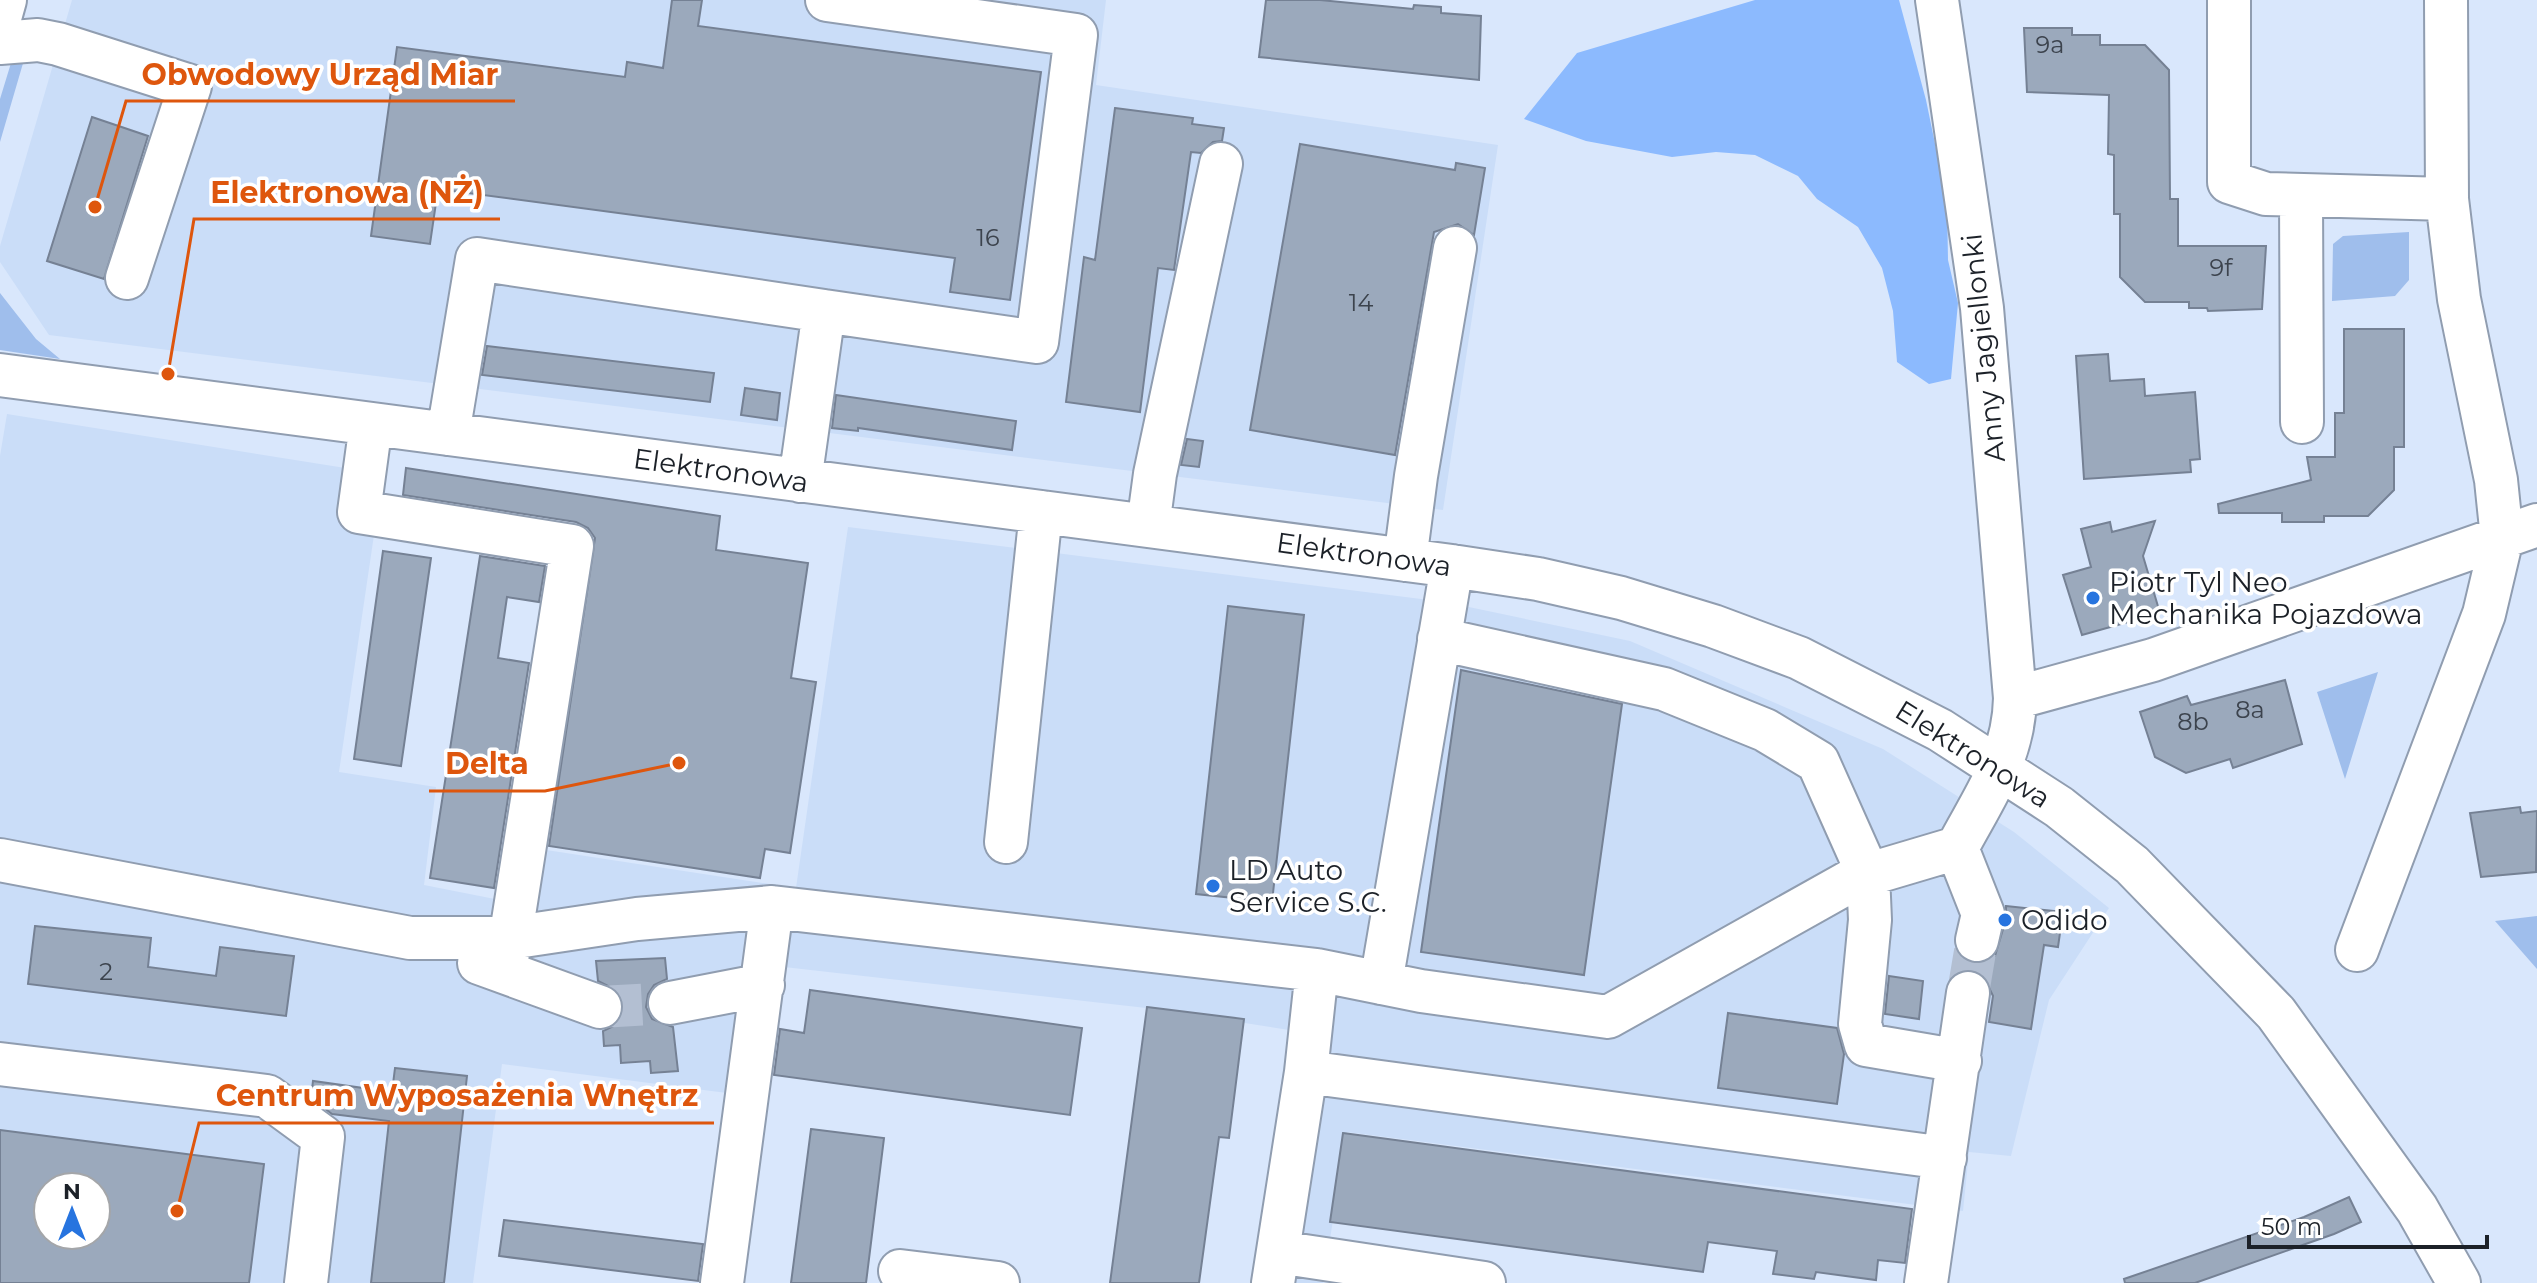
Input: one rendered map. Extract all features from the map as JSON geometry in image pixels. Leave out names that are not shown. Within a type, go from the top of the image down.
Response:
[{"type":"street","points":[[0,18],[5,0]]},
{"type":"street","points":[[448,434],[477,259],[1037,342],[1076,35],[896,5],[827,0]]},
{"type":"street","name":"Anny Jagiellonki","points":[[1937,0],[1982,308],[2015,698],[2015,728],[2000,767],[1957,848]]},
{"type":"street","points":[[2229,0],[2229,182],[2266,194],[2447,199]]},
{"type":"street","points":[[2357,950],[2484,614],[2520,531],[2496,480],[2459,299],[2447,199],[2446,0]]},
{"type":"street","points":[[0,43],[38,40],[58,44],[190,86],[127,278]]},
{"type":"street","points":[[1148,526],[1155,474],[1221,164]]},
{"type":"street","points":[[2301,196],[2302,422]]},
{"type":"street","points":[[1405,560],[1416,476],[1455,248]]},
{"type":"street","points":[[800,481],[824,311]]},
{"type":"street","name":"Elektronowa","points":[[0,375],[1452,566],[1608,595],[1713,626],[1799,658],[1867,690],[2000,767],[2059,807],[2132,865],[2276,1013],[2417,1209],[2459,1283]]},
{"type":"street","points":[[371,424],[359,512],[572,546],[508,955]]},
{"type":"street","points":[[1006,842],[1041,512]]},
{"type":"street","points":[[2015,698],[2153,660],[2520,531]]},
{"type":"street","points":[[1381,983],[1452,566]]},
{"type":"street","points":[[1439,639],[1664,689],[1765,730],[1818,762],[1868,874],[1870,920],[1860,1024],[1866,1045],[1960,1061]]},
{"type":"street","points":[[508,955],[637,919],[772,907],[1317,970],[1381,983],[1608,1017],[1868,874],[1957,848],[1983,914],[1977,940]]},
{"type":"street","points":[[0,860],[508,955],[600,1007]]},
{"type":"street","points":[[722,1283],[772,907]]},
{"type":"street","points":[[1317,970],[1306,1072],[1275,1267],[1484,1283]]},
{"type":"street","points":[[670,1003],[763,985]]},
{"type":"street","points":[[1926,1283],[1968,993]]},
{"type":"street","points":[[0,1064],[267,1096],[323,1137],[306,1283]]},
{"type":"street","points":[[1306,1072],[1945,1158]]},
{"type":"street","points":[[900,1271],[998,1283]]},
{"type":"shaded area","points":[[72,0],[1106,0],[1096,85],[1498,145],[1443,510],[49,335],[0,262],[0,246]]},
{"type":"shaded area","points":[[1755,0],[1899,0],[1926,100],[1947,202],[1948,260],[1958,303],[1951,379],[1929,384],[1897,362],[1893,311],[1882,268],[1858,227],[1817,199],[1798,176],[1755,155],[1716,152],[1672,157],[1586,141],[1524,119],[1577,53]]},
{"type":"shaded area","points":[[26,53],[0,142],[0,99],[11,63]]},
{"type":"shaded area","points":[[2409,232],[2409,280],[2395,296],[2332,301],[2333,244],[2343,236]]},
{"type":"shaded area","points":[[0,293],[36,339],[60,359],[0,350]]},
{"type":"shaded area","points":[[7,414],[383,474],[339,772],[436,787],[424,885],[510,902],[520,846],[796,888],[848,527],[1445,602],[1630,641],[1883,749],[2014,832],[2109,908],[2049,1000],[2011,1156],[1969,1152],[1963,1211],[1347,1132],[1323,1283],[1252,1283],[1289,1030],[1155,1009],[784,967],[727,1093],[502,1064],[473,1283],[0,1283],[0,456]]},
{"type":"shaded area","points":[[2378,672],[2345,779],[2317,692]]},
{"type":"shaded area","points":[[2537,916],[2537,969],[2495,921]]},
{"type":"building","points":[[672,0],[702,0],[698,26],[1041,72],[1010,300],[950,292],[955,258],[438,189],[430,244],[371,236],[397,47],[625,77],[627,62],[663,68]]},
{"type":"building","points":[[1266,0],[1320,0],[1413,9],[1414,5],[1441,7],[1441,13],[1481,16],[1479,80],[1259,57]]},
{"type":"building","points":[[2024,28],[2072,28],[2072,35],[2100,35],[2100,45],[2145,45],[2169,70],[2170,199],[2178,199],[2178,246],[2266,246],[2262,309],[2208,311],[2207,308],[2189,308],[2189,302],[2145,302],[2120,277],[2120,214],[2114,214],[2114,155],[2108,154],[2109,95],[2027,92]]},
{"type":"building","points":[[1115,108],[1193,118],[1192,124],[1224,128],[1222,141],[1213,142],[1201,153],[1191,152],[1174,270],[1158,268],[1140,412],[1066,402],[1084,257],[1095,260]]},
{"type":"building","points":[[92,117],[148,136],[104,279],[47,261]]},
{"type":"building","points":[[1300,144],[1455,170],[1456,163],[1485,168],[1474,235],[1458,224],[1434,232],[1395,455],[1250,430]]},
{"type":"building","points":[[2344,329],[2404,329],[2404,447],[2394,447],[2394,490],[2368,516],[2324,516],[2324,522],[2282,522],[2282,513],[2219,513],[2218,504],[2311,480],[2307,457],[2335,457],[2335,413],[2344,413]]},
{"type":"building","points":[[487,346],[714,373],[710,402],[482,375]]},
{"type":"building","points":[[2108,354],[2110,381],[2144,379],[2145,396],[2195,392],[2200,459],[2190,460],[2191,472],[2084,479],[2076,356]]},
{"type":"building","points":[[745,388],[780,393],[777,420],[741,415]]},
{"type":"building","points":[[836,395],[1016,421],[1012,450],[858,428],[858,431],[832,428]]},
{"type":"building","points":[[1187,439],[1203,441],[1199,467],[1181,465]]},
{"type":"building","points":[[406,468],[720,516],[716,550],[808,563],[791,678],[816,682],[790,853],[765,849],[760,878],[549,846],[595,538],[588,528],[576,522],[403,495]]},
{"type":"building","points":[[2155,521],[2143,556],[2160,613],[2082,635],[2063,575],[2091,567],[2081,529],[2110,522],[2112,532]]},
{"type":"building","points":[[383,551],[431,558],[401,766],[354,759]]},
{"type":"building","points":[[480,556],[545,566],[539,602],[507,597],[498,658],[529,663],[494,888],[430,878]]},
{"type":"building","points":[[1228,606],[1304,615],[1272,902],[1196,894]]},
{"type":"building","points":[[1461,670],[1622,704],[1584,975],[1421,952]]},
{"type":"building","points":[[2285,680],[2302,744],[2233,768],[2230,759],[2186,773],[2155,757],[2140,712],[2187,696],[2191,705]]},
{"type":"building","points":[[2520,807],[2521,813],[2537,811],[2536,872],[2481,877],[2470,813]]},
{"type":"building","points":[[2006,906],[2063,912],[2058,947],[2044,945],[2031,1029],[1989,1022],[1993,996],[1983,975],[1971,969],[1953,975],[1957,952],[1972,963],[1985,963],[1995,956],[2006,919]]},
{"type":"building","points":[[35,926],[151,938],[148,967],[216,976],[220,947],[294,956],[286,1016],[28,984]]},
{"type":"building","points":[[665,958],[667,979],[654,985],[648,994],[646,1007],[652,1019],[673,1027],[678,1071],[651,1073],[650,1061],[621,1063],[620,1045],[604,1046],[603,1031],[616,1025],[622,1016],[624,1004],[618,991],[598,981],[596,961]]},
{"type":"building","points":[[1889,976],[1923,981],[1919,1019],[1885,1014]]},
{"type":"building","points":[[810,990],[1082,1028],[1070,1115],[774,1075],[780,1029],[804,1033]]},
{"type":"building","points":[[1147,1007],[1244,1019],[1229,1138],[1219,1137],[1199,1283],[1110,1283]]},
{"type":"building","points":[[1728,1013],[1837,1028],[1844,1054],[1837,1104],[1718,1088]]},
{"type":"building","points":[[395,1068],[467,1076],[444,1283],[371,1283],[389,1121],[332,1114],[311,1098],[313,1081],[392,1092]]},
{"type":"building","points":[[811,1129],[884,1138],[866,1283],[791,1283]]},
{"type":"building","points":[[0,1130],[264,1164],[249,1283],[0,1283]]},
{"type":"building","points":[[1343,1133],[1912,1209],[1905,1263],[1878,1260],[1876,1280],[1816,1272],[1814,1279],[1773,1274],[1777,1251],[1708,1242],[1703,1272],[1330,1222]]},
{"type":"building","points":[[2349,1197],[2361,1222],[2334,1234],[2195,1283],[2125,1283],[2124,1279],[2304,1217]]},
{"type":"building","points":[[504,1220],[703,1244],[698,1281],[499,1256]]},
{"type":"tunnel","points":[[1968,993],[1977,940]]},
{"type":"tunnel","points":[[600,1007],[670,1003]]},
{"type":"place","name":"Obwodowy Urząd Miar","points":[[95,207]]},
{"type":"place","name":"Elektronowa (NŻ)","points":[[168,374]]},
{"type":"place","name":"Piotr Tyl Neo Mechanika Pojazdowa","points":[[2093,598]]},
{"type":"place","name":"Delta","points":[[679,763]]},
{"type":"place","name":"LD Auto Service S.C.","points":[[1213,886]]},
{"type":"place","name":"Odido","points":[[2005,920]]},
{"type":"place","name":"Centrum Wyposażenia Wnętrz","points":[[177,1211]]}]
